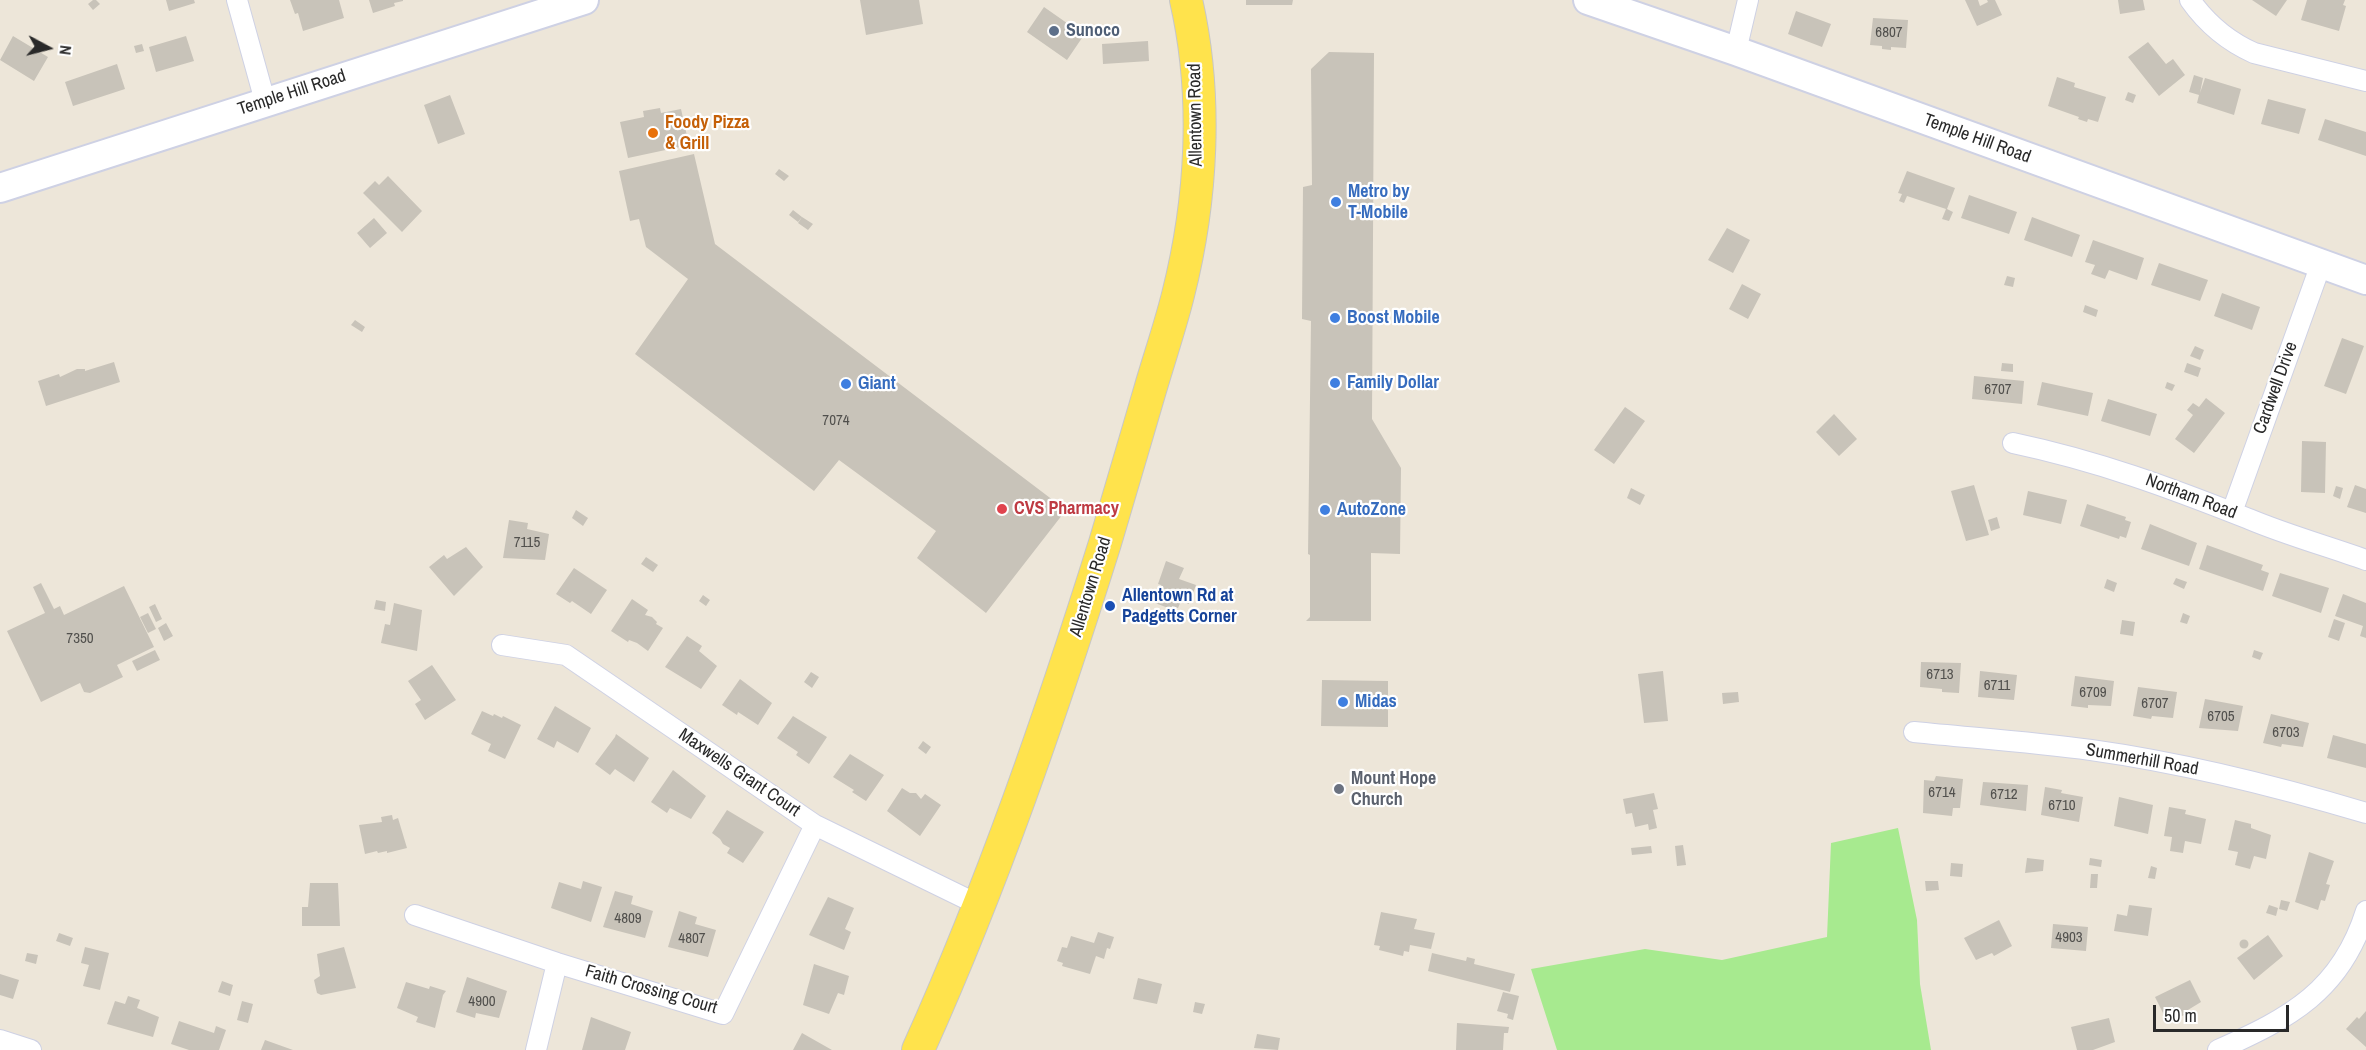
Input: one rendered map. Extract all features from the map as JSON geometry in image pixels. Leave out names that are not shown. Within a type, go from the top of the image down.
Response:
[{"type":"main road","name":"Temple Hill Road","points":[[0,188],[584,0]]},
{"type":"main road","name":"Allentown Road","points":[[918,1050],[979,905],[1052,710],[1178,295],[1196,183],[1199,140],[1197,67],[1186,0]]},
{"type":"main road","name":"Temple Hill Road","points":[[1588,0],[1736,51],[2366,280]]},
{"type":"street","points":[[237,0],[265,101]]},
{"type":"street","points":[[1736,51],[1748,0]]},
{"type":"street","points":[[2190,0],[2216,30],[2238,46],[2254,53],[2366,81]]},
{"type":"street","name":"Cardwell Drive","points":[[2232,512],[2321,264]]},
{"type":"street","name":"Northam Road","points":[[2013,443],[2103,465],[2366,560]]},
{"type":"street","name":"Maxwells Grant Court","points":[[502,645],[566,655],[815,825],[979,905]]},
{"type":"street","name":"Summerhill Road","points":[[1914,732],[2091,750],[2170,764],[2298,793],[2366,813]]},
{"type":"street","name":"Faith Crossing Court","points":[[415,915],[557,963],[723,1014],[815,825]]},
{"type":"street","points":[[2218,1050],[2242,1045],[2305,1003],[2333,976],[2352,948],[2366,911]]},
{"type":"street","points":[[536,1050],[557,963]]},
{"type":"street","points":[[0,1040],[32,1050]]},
{"type":"green space","points":[[1898,828],[1917,920],[1920,984],[1931,1050],[1557,1050],[1531,969],[1645,949],[1722,960],[1827,937],[1831,843]]},
{"type":"building","points":[[93,0],[100,4],[93,10],[88,4]]},
{"type":"building","points":[[166,0],[194,0],[195,3],[169,11]]},
{"type":"building","points":[[290,0],[339,0],[344,18],[303,31],[298,13],[295,14]]},
{"type":"building","points":[[369,0],[403,0],[403,1],[373,13]]},
{"type":"building","points":[[860,0],[919,0],[923,24],[866,35]]},
{"type":"building","points":[[1246,0],[1293,0],[1292,5],[1246,5]]},
{"type":"building","points":[[1965,0],[1978,0],[1980,6],[1988,2],[1987,0],[1995,0],[2002,15],[1977,26]]},
{"type":"building","points":[[2118,0],[2143,0],[2145,10],[2120,14]]},
{"type":"building","points":[[2252,0],[2287,0],[2276,16]]},
{"type":"building","points":[[2307,0],[2345,0],[2343,5],[2346,6],[2339,31],[2301,20]]},
{"type":"building","points":[[1044,7],[1084,35],[1067,60],[1027,32]]},
{"type":"building","points":[[1796,11],[1831,24],[1822,47],[1788,34]]},
{"type":"building","points":[[1873,18],[1908,20],[1906,48],[1891,47],[1891,50],[1882,49],[1882,46],[1870,45]]},
{"type":"building","points":[[13,36],[48,57],[34,81],[0,60]]},
{"type":"building","points":[[186,36],[194,61],[156,72],[149,47]]},
{"type":"building","points":[[1148,41],[1149,61],[1103,64],[1102,44]]},
{"type":"building","points":[[2148,42],[2166,64],[2173,59],[2185,75],[2159,96],[2128,57]]},
{"type":"building","points":[[142,44],[144,51],[136,53],[134,46]]},
{"type":"building","points":[[1329,52],[1374,53],[1372,419],[1401,468],[1400,554],[1371,553],[1371,621],[1306,621],[1310,617],[1310,555],[1308,554],[1311,321],[1302,319],[1303,187],[1312,185],[1311,69]]},
{"type":"building","points":[[117,64],[125,89],[73,106],[65,82]]},
{"type":"building","points":[[2194,75],[2203,78],[2200,93],[2205,78],[2241,89],[2234,115],[2197,103],[2199,95],[2189,92]]},
{"type":"building","points":[[2057,77],[2075,83],[2074,87],[2106,97],[2098,122],[2088,119],[2087,122],[2048,106]]},
{"type":"building","points":[[2128,92],[2136,95],[2133,103],[2125,100]]},
{"type":"building","points":[[450,95],[465,134],[438,144],[424,105]]},
{"type":"building","points":[[2268,99],[2306,109],[2299,134],[2261,124]]},
{"type":"building","points":[[660,108],[661,113],[681,109],[689,145],[628,158],[620,122],[644,117],[643,111]]},
{"type":"building","points":[[2325,119],[2366,132],[2366,156],[2318,140]]},
{"type":"building","points":[[694,154],[715,244],[1066,510],[986,613],[917,558],[936,531],[839,460],[814,491],[635,354],[688,279],[646,247],[639,219],[630,221],[619,171]]},
{"type":"building","points":[[779,169],[789,176],[784,181],[775,174]]},
{"type":"building","points":[[1907,171],[1955,188],[1947,209],[1953,212],[1949,221],[1942,219],[1946,209],[1907,196],[1904,203],[1899,201],[1902,194],[1898,193]]},
{"type":"building","points":[[388,176],[422,211],[402,232],[363,193],[375,181],[379,185]]},
{"type":"building","points":[[1969,195],[2017,212],[2009,234],[1961,218]]},
{"type":"building","points":[[793,210],[802,217],[798,222],[789,215]]},
{"type":"building","points":[[802,217],[813,224],[808,230],[798,223]]},
{"type":"building","points":[[2032,217],[2080,235],[2072,257],[2024,240]]},
{"type":"building","points":[[374,218],[387,233],[370,248],[357,233]]},
{"type":"building","points":[[1727,228],[1750,240],[1733,273],[1708,260]]},
{"type":"building","points":[[2093,240],[2144,258],[2137,280],[2109,270],[2105,279],[2091,274],[2095,265],[2085,262]]},
{"type":"building","points":[[2159,263],[2208,280],[2200,301],[2151,285]]},
{"type":"building","points":[[2007,276],[2015,278],[2013,287],[2004,285]]},
{"type":"building","points":[[1742,284],[1761,294],[1748,319],[1729,309]]},
{"type":"building","points":[[2222,293],[2260,307],[2252,330],[2214,316]]},
{"type":"building","points":[[2085,305],[2098,310],[2096,317],[2083,312]]},
{"type":"building","points":[[355,320],[365,327],[362,332],[351,325]]},
{"type":"building","points":[[2342,338],[2364,346],[2346,394],[2324,386]]},
{"type":"building","points":[[2195,346],[2204,350],[2200,360],[2190,356]]},
{"type":"building","points":[[114,362],[120,382],[46,406],[38,381],[59,374],[60,377],[77,369],[85,369],[85,371]]},
{"type":"building","points":[[2002,363],[2013,364],[2013,372],[2001,371]]},
{"type":"building","points":[[2187,363],[2201,368],[2198,377],[2184,372]]},
{"type":"building","points":[[1974,376],[2024,381],[2022,404],[1972,399]]},
{"type":"building","points":[[2042,382],[2093,393],[2088,416],[2037,405]]},
{"type":"building","points":[[2167,382],[2175,385],[2172,391],[2165,388]]},
{"type":"building","points":[[2206,398],[2225,413],[2194,453],[2175,439],[2193,415],[2187,410],[2193,403],[2199,407]]},
{"type":"building","points":[[2108,399],[2157,414],[2150,436],[2101,421]]},
{"type":"building","points":[[1625,407],[1645,421],[1614,464],[1594,450]]},
{"type":"building","points":[[1834,414],[1857,439],[1839,456],[1816,432]]},
{"type":"building","points":[[2302,441],[2326,442],[2325,493],[2301,492]]},
{"type":"building","points":[[1974,485],[1989,535],[1966,541],[1951,491]]},
{"type":"building","points":[[2355,485],[2366,489],[2366,513],[2347,507]]},
{"type":"building","points":[[2336,486],[2343,488],[2340,499],[2333,496]]},
{"type":"building","points":[[1631,488],[1645,495],[1640,505],[1627,498]]},
{"type":"building","points":[[2028,491],[2067,500],[2061,524],[2023,515]]},
{"type":"building","points":[[2087,504],[2126,517],[2125,520],[2131,522],[2126,538],[2120,536],[2119,539],[2080,526]]},
{"type":"building","points":[[576,510],[588,518],[583,526],[572,518]]},
{"type":"building","points":[[1997,517],[2000,528],[1991,531],[1988,520]]},
{"type":"building","points":[[509,520],[528,523],[527,529],[549,534],[545,560],[503,558]]},
{"type":"building","points":[[2150,524],[2197,543],[2189,566],[2141,549]]},
{"type":"building","points":[[2207,545],[2263,565],[2261,570],[2269,573],[2263,591],[2199,569]]},
{"type":"building","points":[[466,547],[483,567],[454,596],[429,567],[444,555],[447,559]]},
{"type":"building","points":[[646,557],[658,565],[653,572],[641,564]]},
{"type":"building","points":[[1166,561],[1184,568],[1179,579],[1196,585],[1189,604],[1181,601],[1178,608],[1172,606],[1171,609],[1155,603],[1161,585],[1158,584]]},
{"type":"building","points":[[574,568],[607,590],[591,614],[572,601],[570,603],[556,594]]},
{"type":"building","points":[[2280,573],[2329,588],[2321,613],[2272,596]]},
{"type":"building","points":[[2176,578],[2187,582],[2184,589],[2173,584]]},
{"type":"building","points":[[2107,579],[2117,583],[2114,592],[2104,588]]},
{"type":"building","points":[[41,583],[54,609],[60,606],[64,615],[124,586],[154,647],[117,665],[123,677],[90,693],[84,692],[80,683],[41,702],[7,631],[45,613],[33,587]]},
{"type":"building","points":[[2343,594],[2366,603],[2366,638],[2360,636],[2363,626],[2335,616]]},
{"type":"building","points":[[703,595],[710,600],[706,606],[699,601]]},
{"type":"building","points":[[632,599],[648,610],[645,615],[652,617],[657,622],[656,624],[663,628],[648,651],[637,643],[629,640],[628,642],[611,631]]},
{"type":"building","points":[[376,600],[386,602],[385,611],[374,609]]},
{"type":"building","points":[[394,603],[422,610],[417,651],[381,643],[385,624],[390,625]]},
{"type":"building","points":[[155,604],[162,619],[156,622],[149,607]]},
{"type":"building","points":[[148,613],[156,629],[148,633],[140,617]]},
{"type":"building","points":[[2183,613],[2190,616],[2187,624],[2180,622]]},
{"type":"building","points":[[2334,619],[2345,623],[2339,641],[2328,637]]},
{"type":"building","points":[[2122,620],[2135,622],[2133,636],[2120,634]]},
{"type":"building","points":[[166,623],[173,636],[164,641],[158,628]]},
{"type":"building","points":[[687,636],[702,646],[699,651],[717,666],[701,689],[665,667]]},
{"type":"building","points":[[155,650],[160,660],[137,671],[132,661]]},
{"type":"building","points":[[2254,650],[2263,653],[2260,660],[2252,657]]},
{"type":"building","points":[[1921,662],[1961,663],[1959,693],[1920,687]]},
{"type":"building","points":[[432,665],[456,700],[425,720],[415,704],[421,700],[408,681]]},
{"type":"building","points":[[1663,671],[1668,721],[1644,723],[1638,674]]},
{"type":"building","points":[[1980,671],[2017,675],[2014,700],[1978,697]]},
{"type":"building","points":[[811,672],[819,677],[812,688],[804,682]]},
{"type":"building","points":[[2075,676],[2114,681],[2111,706],[2088,705],[2088,708],[2071,706]]},
{"type":"building","points":[[740,679],[772,703],[758,725],[722,705]]},
{"type":"building","points":[[1322,680],[1388,681],[1388,727],[1321,726]]},
{"type":"building","points":[[2138,687],[2177,692],[2173,718],[2152,716],[2151,719],[2133,716]]},
{"type":"building","points":[[1738,692],[1739,702],[1723,704],[1722,693]]},
{"type":"building","points":[[2205,699],[2243,706],[2238,731],[2199,728]]},
{"type":"building","points":[[555,706],[591,728],[578,753],[557,741],[554,748],[537,739]]},
{"type":"building","points":[[482,711],[493,716],[494,714],[502,718],[503,716],[521,725],[505,759],[488,751],[491,744],[471,734]]},
{"type":"building","points":[[2271,714],[2309,723],[2303,747],[2282,744],[2281,747],[2263,743]]},
{"type":"building","points":[[793,716],[827,737],[809,764],[796,755],[798,752],[777,738]]},
{"type":"building","points":[[616,734],[649,758],[634,782],[615,769],[610,775],[595,764]]},
{"type":"building","points":[[2333,735],[2366,744],[2366,768],[2327,758]]},
{"type":"building","points":[[923,741],[931,747],[926,754],[918,748]]},
{"type":"building","points":[[850,754],[884,775],[866,801],[852,792],[854,790],[833,777]]},
{"type":"building","points":[[673,770],[706,796],[691,819],[670,808],[667,813],[651,802]]},
{"type":"building","points":[[1936,776],[1963,779],[1960,808],[1953,808],[1952,816],[1923,813],[1924,780],[1934,781]]},
{"type":"building","points":[[1983,782],[2028,785],[2026,811],[1980,805]]},
{"type":"building","points":[[2045,787],[2083,797],[2079,822],[2041,815]]},
{"type":"building","points":[[902,788],[910,793],[916,793],[921,799],[925,794],[941,805],[920,836],[887,811]]},
{"type":"building","points":[[1654,793],[1658,809],[1653,810],[1657,828],[1649,830],[1648,824],[1635,827],[1632,813],[1626,814],[1623,799]]},
{"type":"building","points":[[2119,797],[2153,805],[2148,834],[2114,826]]},
{"type":"building","points":[[2169,807],[2186,810],[2185,814],[2206,819],[2201,844],[2185,841],[2183,853],[2170,851],[2172,837],[2164,836]]},
{"type":"building","points":[[727,810],[764,832],[743,863],[727,853],[730,848],[712,833]]},
{"type":"building","points":[[392,815],[393,820],[398,818],[407,848],[387,853],[387,851],[378,853],[377,851],[365,854],[359,825],[382,822],[381,817]]},
{"type":"building","points":[[2235,820],[2251,824],[2251,828],[2271,835],[2266,859],[2254,856],[2250,869],[2235,865],[2238,852],[2228,850]]},
{"type":"building","points":[[1683,845],[1686,865],[1677,866],[1675,846]]},
{"type":"building","points":[[1651,846],[1652,853],[1632,855],[1631,848]]},
{"type":"building","points":[[2309,852],[2334,861],[2326,884],[2330,885],[2325,901],[2321,900],[2318,910],[2295,902]]},
{"type":"building","points":[[2027,858],[2044,860],[2043,871],[2025,873]]},
{"type":"building","points":[[2090,858],[2102,860],[2101,867],[2089,865]]},
{"type":"building","points":[[1951,863],[1963,864],[1962,877],[1950,876]]},
{"type":"building","points":[[2151,866],[2157,868],[2155,879],[2148,878]]},
{"type":"building","points":[[2091,874],[2098,874],[2097,888],[2090,888]]},
{"type":"building","points":[[583,881],[602,887],[591,922],[551,908],[559,882],[581,889]]},
{"type":"building","points":[[1925,881],[1938,881],[1939,890],[1926,891]]},
{"type":"building","points":[[310,883],[338,883],[340,926],[302,926],[302,907],[308,907]]},
{"type":"building","points":[[615,891],[633,896],[631,904],[653,911],[645,938],[603,927]]},
{"type":"building","points":[[828,897],[854,908],[845,929],[851,932],[844,950],[809,935]]},
{"type":"building","points":[[2281,900],[2290,902],[2287,911],[2279,909]]},
{"type":"building","points":[[2129,905],[2152,908],[2148,936],[2114,931],[2117,914],[2127,916]]},
{"type":"building","points":[[2269,905],[2278,908],[2276,916],[2266,913]]},
{"type":"building","points":[[679,911],[697,917],[695,924],[716,930],[708,957],[668,947]]},
{"type":"building","points":[[1381,912],[1417,919],[1414,929],[1435,933],[1431,949],[1410,945],[1409,952],[1404,951],[1403,956],[1379,950],[1380,946],[1374,945]]},
{"type":"building","points":[[1999,920],[2012,946],[1994,956],[1992,953],[1976,960],[1964,938]]},
{"type":"building","points":[[2053,924],[2088,927],[2086,951],[2051,948]]},
{"type":"building","points":[[1098,932],[1114,937],[1110,949],[1107,948],[1104,959],[1096,956],[1090,974],[1062,966],[1063,963],[1057,961],[1062,947],[1067,948],[1071,936],[1094,943]]},
{"type":"building","points":[[59,933],[73,938],[70,946],[56,941]]},
{"type":"building","points":[[2268,935],[2283,956],[2254,980],[2237,958]]},
{"type":"building","points":[[2244,939],[2249,944],[2244,949],[2239,944]]},
{"type":"building","points":[[85,947],[109,953],[100,990],[83,986],[89,965],[81,963]]},
{"type":"building","points":[[344,947],[356,988],[321,995],[317,993],[314,980],[320,976],[317,954]]},
{"type":"building","points":[[27,953],[38,955],[36,964],[25,961]]},
{"type":"building","points":[[1432,953],[1466,961],[1467,957],[1475,959],[1474,964],[1515,974],[1510,992],[1428,971]]},
{"type":"building","points":[[814,964],[849,976],[844,995],[838,993],[829,1014],[803,1005]]},
{"type":"building","points":[[0,974],[19,980],[13,999],[0,995]]},
{"type":"building","points":[[467,977],[507,991],[499,1018],[476,1013],[475,1018],[456,1012]]},
{"type":"building","points":[[1138,978],[1162,984],[1157,1004],[1133,999]]},
{"type":"building","points":[[2190,980],[2201,1002],[2183,1013],[2184,1015],[2168,1023],[2155,997]]},
{"type":"building","points":[[222,981],[233,985],[230,996],[218,992]]},
{"type":"building","points":[[406,982],[446,991],[435,1028],[416,1022],[418,1017],[397,1008]]},
{"type":"building","points":[[1503,992],[1519,996],[1513,1020],[1507,1018],[1508,1014],[1497,1011]]},
{"type":"building","points":[[128,996],[140,1000],[137,1008],[159,1017],[153,1037],[107,1024],[115,1001],[125,1004]]},
{"type":"building","points":[[242,1001],[253,1004],[248,1023],[237,1020]]},
{"type":"building","points":[[1195,1002],[1205,1004],[1202,1014],[1193,1012]]},
{"type":"building","points":[[2366,1011],[2366,1047],[2346,1029]]},
{"type":"building","points":[[591,1017],[631,1032],[625,1050],[582,1050]]},
{"type":"building","points":[[2109,1018],[2115,1042],[2093,1050],[2077,1050],[2071,1027]]},
{"type":"building","points":[[179,1021],[214,1033],[216,1026],[226,1030],[219,1050],[189,1050],[171,1044]]},
{"type":"building","points":[[1457,1023],[1509,1027],[1508,1033],[1504,1033],[1503,1050],[1456,1050]]},
{"type":"building","points":[[802,1033],[832,1050],[793,1050]]},
{"type":"building","points":[[1257,1034],[1280,1038],[1278,1050],[1254,1048]]},
{"type":"building","points":[[265,1040],[293,1050],[261,1050]]},
{"type":"place","name":"Sunoco","points":[[1054,31]]},
{"type":"place","name":"Foody Pizza & Grill","points":[[653,133]]},
{"type":"place","name":"Metro by T-Mobile","points":[[1336,202]]},
{"type":"place","name":"Boost Mobile","points":[[1335,318]]},
{"type":"place","name":"Family Dollar","points":[[1335,383]]},
{"type":"place","name":"Giant","points":[[846,384]]},
{"type":"place","name":"CVS Pharmacy","points":[[1002,509]]},
{"type":"place","name":"AutoZone","points":[[1325,510]]},
{"type":"place","name":"Allentown Rd at Padgetts Corner","points":[[1110,606]]},
{"type":"place","name":"Midas","points":[[1343,702]]},
{"type":"place","name":"Mount Hope Church","points":[[1339,789]]}]
